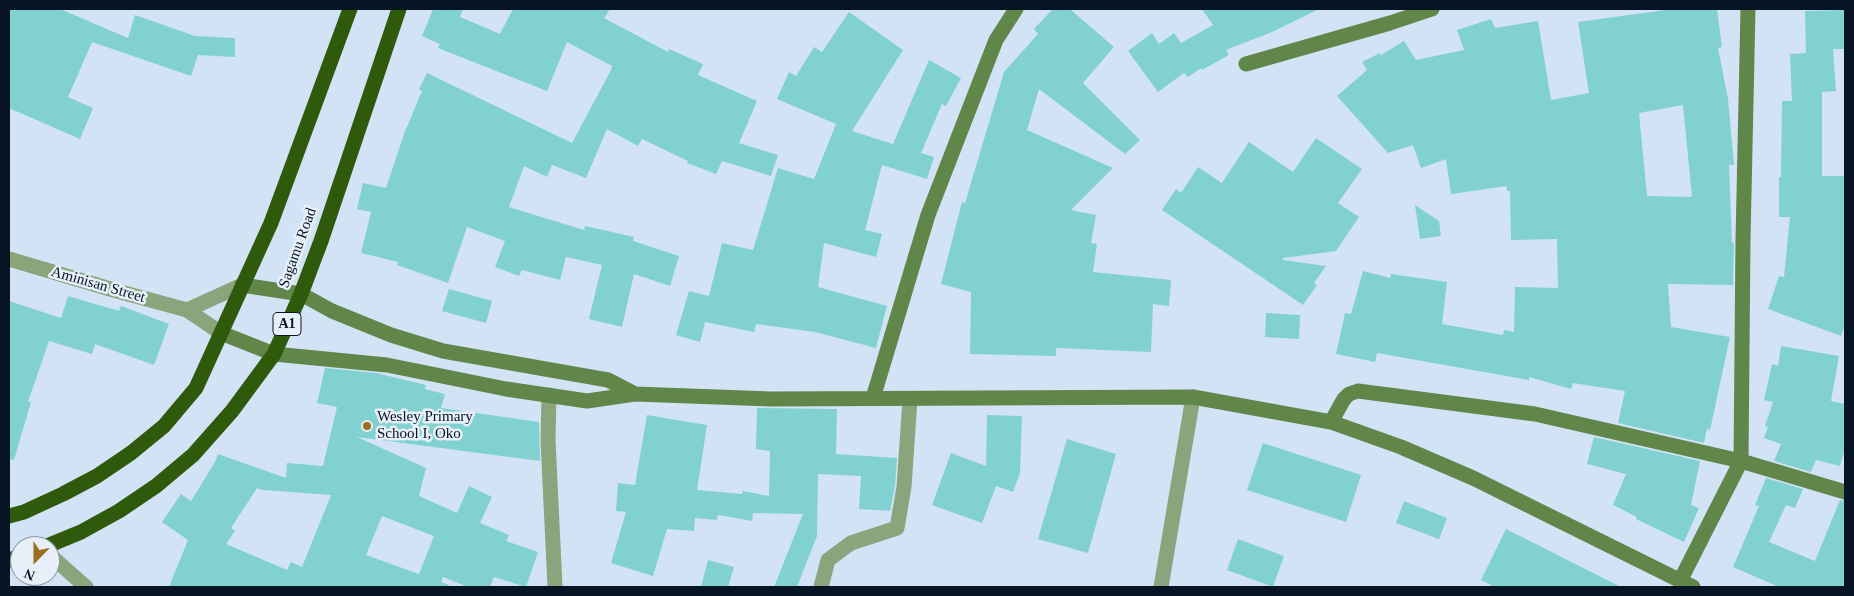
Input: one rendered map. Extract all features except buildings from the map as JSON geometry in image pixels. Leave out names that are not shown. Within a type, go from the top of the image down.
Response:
[{"type":"highway","points":[[9,516],[24,512],[63,494],[97,476],[131,453],[164,426],[196,388],[271,223],[350,9]]},
{"type":"highway","name":"Sagamu Road","points":[[60,541],[81,532],[119,511],[156,486],[193,455],[232,411],[274,354],[300,294],[320,240],[399,9]]},
{"type":"main road","points":[[873,398],[928,215],[996,40],[1016,9]]},
{"type":"main road","points":[[1246,64],[1390,23],[1432,9]]},
{"type":"main road","points":[[221,333],[274,354],[387,365],[506,389],[587,401],[635,394],[762,399],[1193,397],[1331,422],[1401,447],[1473,478],[1687,584],[1741,461],[1743,231],[1748,9]]},
{"type":"main road","points":[[242,285],[300,294],[332,311],[399,338],[443,351],[608,380],[635,394]]},
{"type":"main road","points":[[1331,422],[1344,399],[1358,391],[1535,414],[1741,461],[1845,492]]},
{"type":"street","name":"Aminisan Street","points":[[9,259],[188,310],[221,333]]},
{"type":"street","points":[[188,310],[242,285]]},
{"type":"street","points":[[549,395],[548,440],[555,587]]},
{"type":"street","points":[[1162,587],[1193,397]]},
{"type":"street","points":[[821,587],[828,560],[851,544],[897,528],[904,487],[910,399]]},
{"type":"street","points":[[60,564],[86,587]]},
{"type":"place","name":"Wesley Primary School I, Oko","points":[[367,426]]}]
